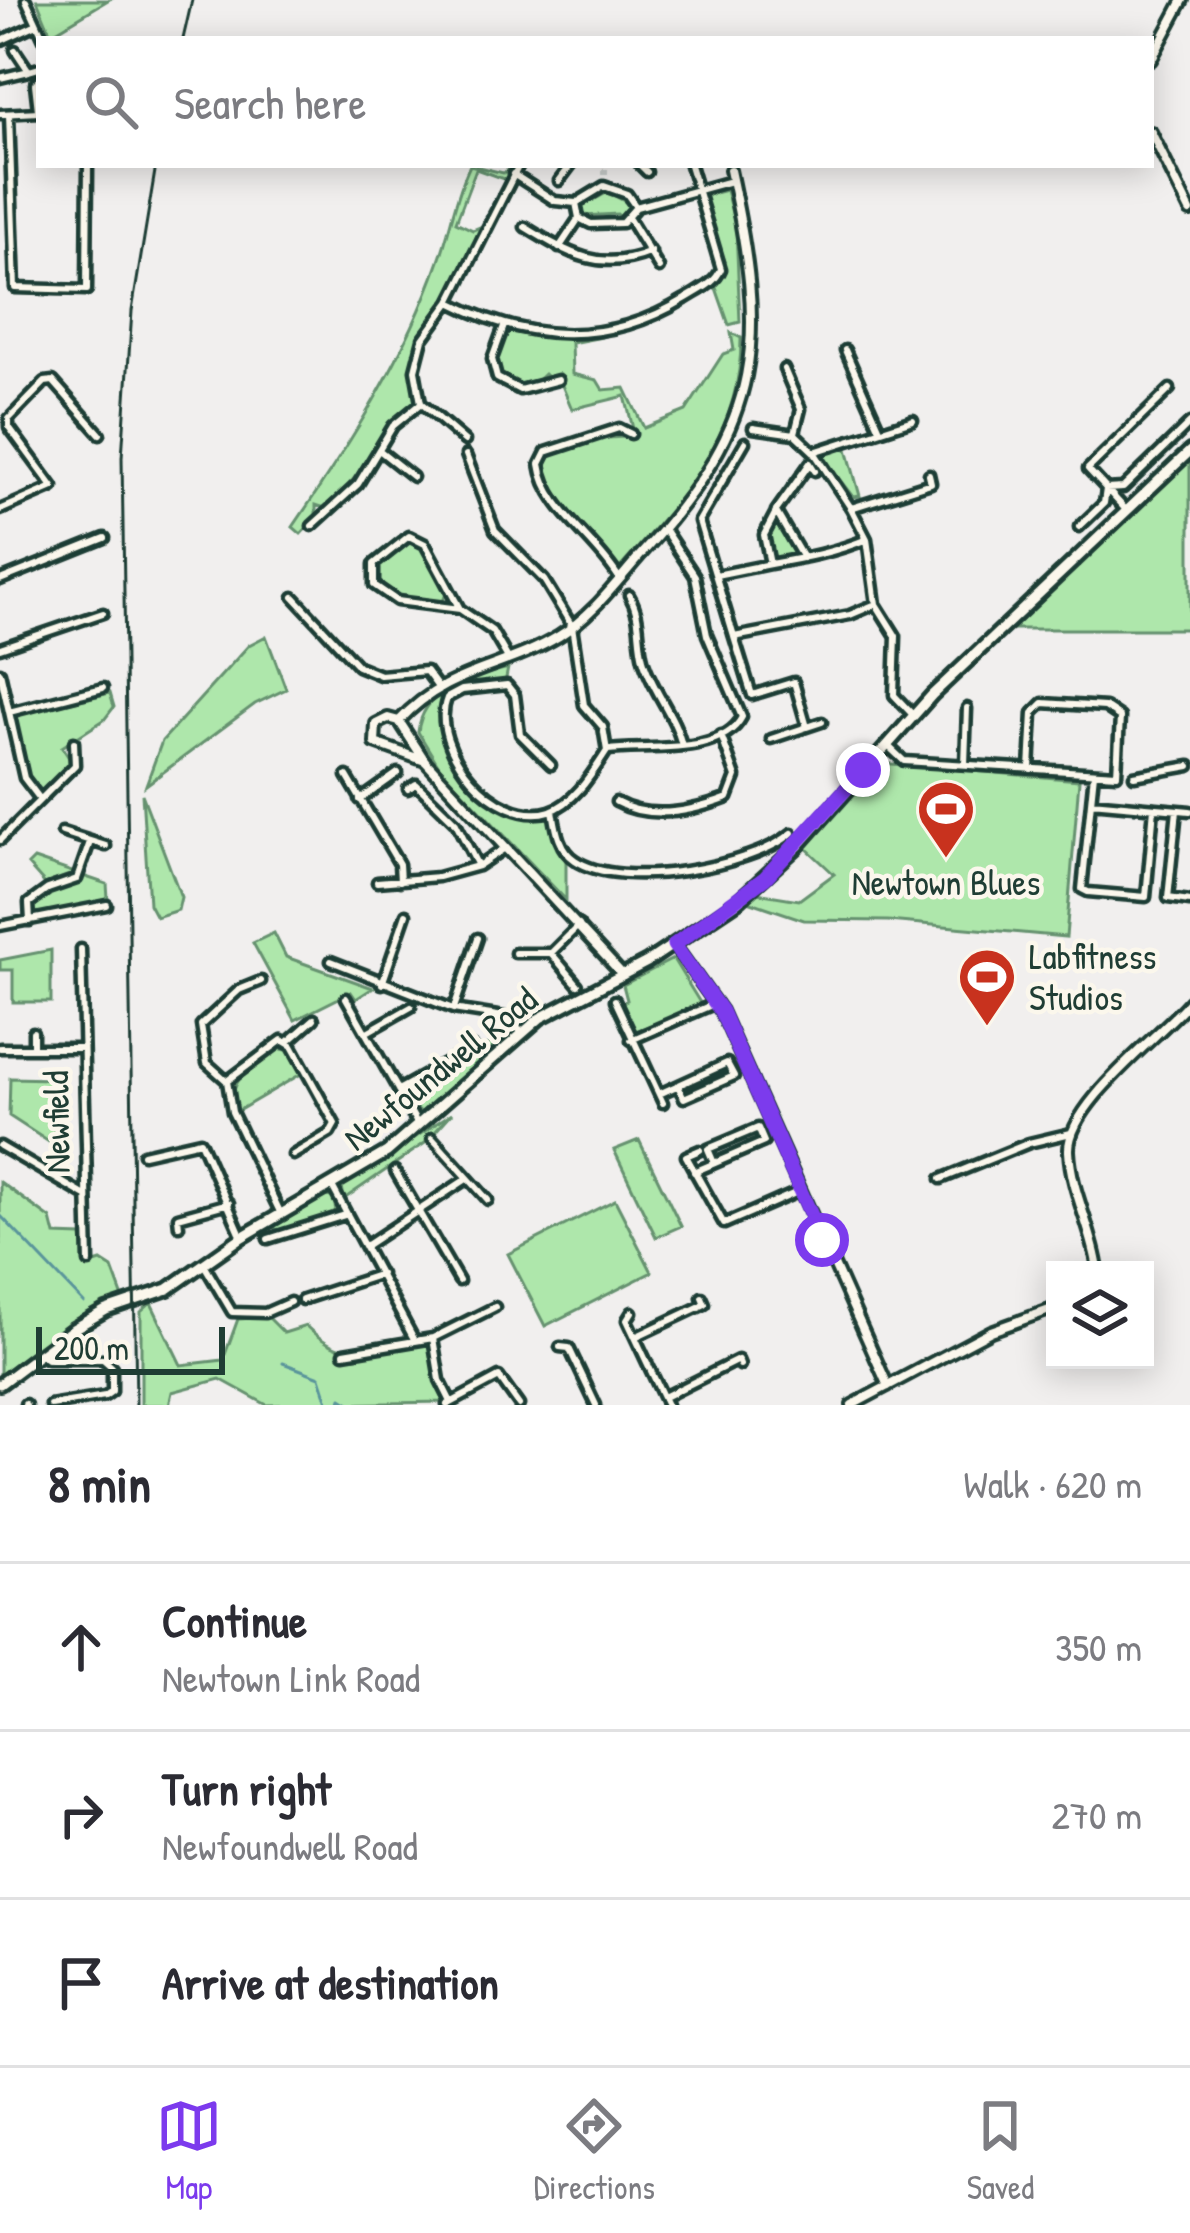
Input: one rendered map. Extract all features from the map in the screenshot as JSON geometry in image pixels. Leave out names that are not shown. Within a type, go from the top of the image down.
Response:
[{"type":"main road","name":"Newfoundwell Road","points":[[0,1384],[39,1352],[106,1310],[168,1288],[242,1237],[332,1186],[419,1128],[522,1031],[674,945],[765,878],[913,715],[1190,451]]},
{"type":"street","points":[[26,0],[43,36]]},
{"type":"street","points":[[1154,54],[1183,0]]},
{"type":"street","points":[[0,41],[37,24]]},
{"type":"street","points":[[15,50],[29,71]]},
{"type":"street","points":[[0,78],[36,69]]},
{"type":"street","points":[[36,112],[4,114],[5,214],[15,288],[87,290],[88,168]]},
{"type":"street","points":[[1154,138],[1190,211]]},
{"type":"street","points":[[466,441],[421,403],[415,370],[420,347],[450,302],[517,168]]},
{"type":"street","points":[[559,181],[569,168]]},
{"type":"street","points":[[450,302],[505,325],[565,336],[615,332],[712,282],[721,269],[720,254],[691,168]]},
{"type":"street","points":[[513,174],[576,203]]},
{"type":"street","points":[[604,186],[605,176]]},
{"type":"street","points":[[425,761],[379,748],[373,731],[382,720],[399,721],[437,686],[509,660],[572,626],[620,579],[715,464],[743,396],[750,330],[747,271],[742,211],[731,176],[699,192],[636,207],[629,220]]},
{"type":"street","points":[[576,203],[604,186]]},
{"type":"street","points":[[604,186],[626,194],[636,207]]},
{"type":"street","points":[[559,248],[579,218],[576,203]]},
{"type":"street","points":[[579,218],[591,224],[629,220]]},
{"type":"street","points":[[629,220],[659,268]]},
{"type":"street","points":[[525,227],[559,248],[612,264],[651,252]]},
{"type":"street","points":[[505,325],[492,359],[497,379],[520,390],[558,380]]},
{"type":"street","points":[[845,350],[880,429]]},
{"type":"street","points":[[784,369],[801,409],[795,434]]},
{"type":"street","points":[[0,510],[53,487],[9,427],[9,419],[45,382],[53,381],[100,434]]},
{"type":"street","points":[[1126,510],[1088,469],[1170,389]]},
{"type":"street","points":[[312,526],[358,484],[393,426],[421,403]]},
{"type":"street","points":[[814,452],[913,420]]},
{"type":"street","points":[[1106,489],[1123,488],[1190,423]]},
{"type":"street","points":[[620,579],[604,553],[548,493],[540,464],[546,452],[580,438],[619,428],[631,434]]},
{"type":"street","points":[[753,428],[795,434],[814,452],[851,508],[867,539],[876,604],[896,636],[894,695],[913,715]]},
{"type":"street","points":[[746,442],[699,521],[752,694],[794,682],[807,727]]},
{"type":"street","points":[[379,449],[413,477]]},
{"type":"street","points":[[466,455],[494,530],[544,580],[572,626],[584,705],[603,727],[607,751],[582,786],[554,810],[515,810],[481,786],[449,747],[444,700],[463,690],[510,686],[518,729],[551,765]]},
{"type":"street","points":[[770,564],[764,535],[810,463],[815,471]]},
{"type":"street","points":[[851,508],[931,483],[928,474]]},
{"type":"street","points":[[1079,527],[1104,502],[1106,489]]},
{"type":"street","points":[[776,512],[803,559]]},
{"type":"street","points":[[607,751],[682,746],[721,735],[740,723],[739,705],[710,641],[695,576],[664,529]]},
{"type":"street","points":[[0,580],[105,538]]},
{"type":"street","points":[[460,609],[419,538],[403,538],[374,564],[371,577],[386,597],[460,609],[493,631],[509,660]]},
{"type":"street","points":[[716,575],[803,559],[867,539]]},
{"type":"street","points":[[629,595],[639,611],[644,661],[682,746]]},
{"type":"street","points":[[294,597],[358,666],[380,675],[426,671],[437,686]]},
{"type":"street","points":[[734,637],[850,615],[876,604]]},
{"type":"street","points":[[0,648],[103,614]]},
{"type":"street","points":[[0,672],[24,778],[40,799]]},
{"type":"street","points":[[12,711],[103,688]]},
{"type":"street","points":[[885,744],[904,760],[965,765],[1030,769],[1094,772],[1117,774],[1120,717],[1105,707],[1043,704],[1033,712],[1030,769]]},
{"type":"street","points":[[965,765],[967,708]]},
{"type":"street","points":[[399,721],[425,761],[623,974]]},
{"type":"street","points":[[771,739],[822,722]]},
{"type":"street","points":[[394,751],[402,746],[406,733]]},
{"type":"street","points":[[616,802],[640,811],[678,812],[728,798],[736,777],[721,735]]},
{"type":"street","points":[[0,840],[74,765],[74,742]]},
{"type":"street","points":[[1133,776],[1190,766]]},
{"type":"street","points":[[1094,772],[1082,889],[1146,896],[1154,808]]},
{"type":"street","points":[[360,800],[398,773]]},
{"type":"street","points":[[347,776],[399,864],[400,881]]},
{"type":"street","points":[[415,784],[456,823],[478,866]]},
{"type":"street","points":[[1091,802],[1190,811]]},
{"type":"street","points":[[554,810],[561,844],[570,856],[610,868],[698,871],[766,849],[792,832]]},
{"type":"street","points":[[1177,810],[1168,898],[1190,901]]},
{"type":"street","points":[[62,832],[106,846]]},
{"type":"street","points":[[30,921],[29,903],[47,889],[76,879],[91,842]]},
{"type":"street","points":[[376,882],[478,866],[508,846]]},
{"type":"street","points":[[0,926],[106,905]]},
{"type":"street","points":[[382,984],[406,914]]},
{"type":"street","points":[[515,953],[551,953],[579,925]]},
{"type":"street","points":[[453,1009],[478,938]]},
{"type":"street","points":[[674,945],[716,1003],[888,1386]]},
{"type":"street","name":"Newfield","points":[[81,949],[89,1262]]},
{"type":"street","points":[[551,953],[578,985]]},
{"type":"street","points":[[331,961],[453,1009],[504,1017],[522,1031]]},
{"type":"street","points":[[261,981],[239,990],[201,1025],[207,1063],[227,1081],[240,1133],[281,1214]]},
{"type":"street","points":[[346,998],[419,1128]]},
{"type":"street","points":[[615,1000],[663,1103]]},
{"type":"street","points":[[1096,1261],[1072,1172],[1071,1132],[1080,1109],[1190,1001]]},
{"type":"street","points":[[631,1040],[716,1003]]},
{"type":"street","points":[[367,1032],[412,1007]]},
{"type":"street","points":[[227,1081],[271,1044],[288,1042],[314,1019]]},
{"type":"street","name":"Newfield","points":[[33,1032],[33,1048]]},
{"type":"street","points":[[288,1042],[335,1124],[330,1133],[293,1155]]},
{"type":"street","name":"Newfield","points":[[0,1048],[82,1048]]},
{"type":"street","points":[[398,1090],[473,1048]]},
{"type":"street","points":[[659,1094],[678,1085],[728,1064],[734,1076],[684,1098],[678,1085]]},
{"type":"street","points":[[694,1172],[764,1142],[758,1129],[708,1149],[714,1163]]},
{"type":"street","points":[[941,1179],[1029,1143],[1071,1132]]},
{"type":"street","points":[[431,1138],[488,1200]]},
{"type":"street","points":[[143,1154],[200,1141],[242,1237]]},
{"type":"street","name":"Newfield","points":[[0,1146],[84,1195]]},
{"type":"street","points":[[700,1150],[686,1156],[724,1224],[800,1191]]},
{"type":"street","points":[[395,1171],[459,1281]]},
{"type":"street","points":[[365,1246],[468,1178]]},
{"type":"street","points":[[332,1186],[414,1339]]},
{"type":"street","points":[[179,1226],[178,1217],[229,1203]]},
{"type":"street","points":[[268,1239],[346,1215]]},
{"type":"street","points":[[203,1263],[232,1312],[265,1313],[290,1303]]},
{"type":"street","points":[[302,1300],[381,1274]]},
{"type":"street","points":[[635,1337],[705,1304],[702,1298]]},
{"type":"street","points":[[344,1353],[433,1338],[495,1307]]},
{"type":"street","points":[[852,1405],[991,1330],[1046,1311]]},
{"type":"street","points":[[632,1312],[627,1316],[665,1401],[738,1360],[740,1365]]},
{"type":"street","points":[[433,1338],[449,1404],[499,1377],[520,1405]]},
{"type":"street","points":[[560,1347],[569,1348],[596,1405]]},
{"type":"street","points":[[39,1352],[46,1360],[103,1359],[112,1367],[112,1391],[106,1396],[50,1405]]},
{"type":"green space","points":[[37,0],[108,0],[51,34]]},
{"type":"green space","points":[[469,168],[482,168],[503,173],[513,168],[506,180],[476,169],[456,222],[473,230],[480,227],[461,274],[419,351],[417,401],[338,496],[325,508],[316,505],[316,518],[301,534],[293,527],[355,432],[410,331],[439,261]]},
{"type":"green space","points":[[726,190],[736,228],[740,322],[729,325],[715,285],[725,262],[703,196]]},
{"type":"green space","points":[[608,192],[631,205],[622,219],[617,214],[583,216],[583,200],[588,203]]},
{"type":"green space","points":[[509,330],[570,339],[602,337],[571,343],[572,374],[597,380],[603,390],[625,388],[644,428],[686,411],[723,354],[734,350],[731,333],[741,338],[739,374],[719,437],[685,492],[619,569],[552,497],[543,466],[573,445],[635,437],[625,396],[572,409],[558,376],[550,380],[544,374],[530,387],[502,379],[494,360]]},
{"type":"green space","points":[[845,442],[860,496],[853,497],[819,453]]},
{"type":"green space","points":[[1190,459],[1190,629],[1012,629]]},
{"type":"green space","points":[[774,516],[798,550],[795,556],[772,560],[768,540]]},
{"type":"green space","points":[[403,541],[423,545],[448,589],[443,601],[392,597],[378,583],[378,565]]},
{"type":"green space","points":[[266,636],[286,689],[255,704],[146,785],[162,741],[249,645]]},
{"type":"green space","points":[[508,668],[505,683],[445,694],[442,729],[458,766],[485,797],[516,815],[552,821],[566,859],[566,900],[440,768],[418,732],[429,704],[439,695]]},
{"type":"green space","points":[[110,693],[114,707],[104,720],[62,747],[71,761],[41,794],[24,769],[15,715]]},
{"type":"green space","name":"Newtown Blues","points":[[880,763],[1079,780],[1066,937],[888,921],[804,920],[745,900],[757,893],[799,900],[834,874],[805,847]]},
{"type":"green space","points":[[142,794],[181,897],[178,910],[156,917],[149,904]]},
{"type":"green space","points":[[34,859],[75,873],[45,884],[28,865]]},
{"type":"green space","points":[[83,876],[107,884],[108,899],[36,917],[32,913],[39,898]]},
{"type":"green space","points":[[274,933],[286,957],[373,988],[356,999],[351,992],[295,1020],[253,943]]},
{"type":"green space","points":[[51,950],[51,1002],[13,1002],[13,970],[0,970],[0,960]]},
{"type":"green space","points":[[673,959],[702,1006],[636,1031],[621,1003],[627,1000],[623,985]]},
{"type":"green space","points":[[504,1036],[425,1116],[407,1099],[408,1088]]},
{"type":"green space","points":[[276,1048],[287,1050],[301,1074],[236,1112],[237,1082]]},
{"type":"green space","points":[[10,1078],[53,1079],[55,1146],[9,1116]]},
{"type":"green space","points":[[452,1113],[425,1143],[344,1199],[342,1186]]},
{"type":"green space","points":[[639,1140],[681,1226],[656,1237],[614,1150]]},
{"type":"green space","points":[[0,1182],[51,1219],[55,1235],[82,1236],[86,1266],[101,1261],[112,1268],[123,1298],[77,1319],[0,1376]]},
{"type":"green space","points":[[324,1196],[333,1197],[337,1215],[280,1231],[272,1227]]},
{"type":"green space","points":[[615,1200],[652,1272],[545,1326],[508,1254]]},
{"type":"green space","points":[[151,1303],[181,1365],[223,1360],[238,1319],[268,1317],[284,1333],[306,1326],[349,1351],[429,1343],[445,1402],[267,1405],[220,1379],[172,1392],[169,1405],[141,1405],[141,1312]]},
{"type":"waterway","points":[[0,1215],[84,1303]]},
{"type":"waterway","points":[[283,1363],[320,1377],[329,1405]]},
{"type":"waterway","points":[[340,1405],[342,1398],[353,1405]]},
{"type":"tunnel","points":[[605,168],[605,175]]},
{"type":"railway","points":[[184,36],[192,0]]},
{"type":"railway","points":[[136,1405],[122,457],[132,311],[156,168]]},
{"type":"place","name":"Newtown Blues","points":[[946,860]]},
{"type":"place","name":"Labfitness Studios","points":[[987,1028]]},
{"type":"route","points":[[822,1240],[721,1011],[674,945],[765,878],[863,770]]}]
